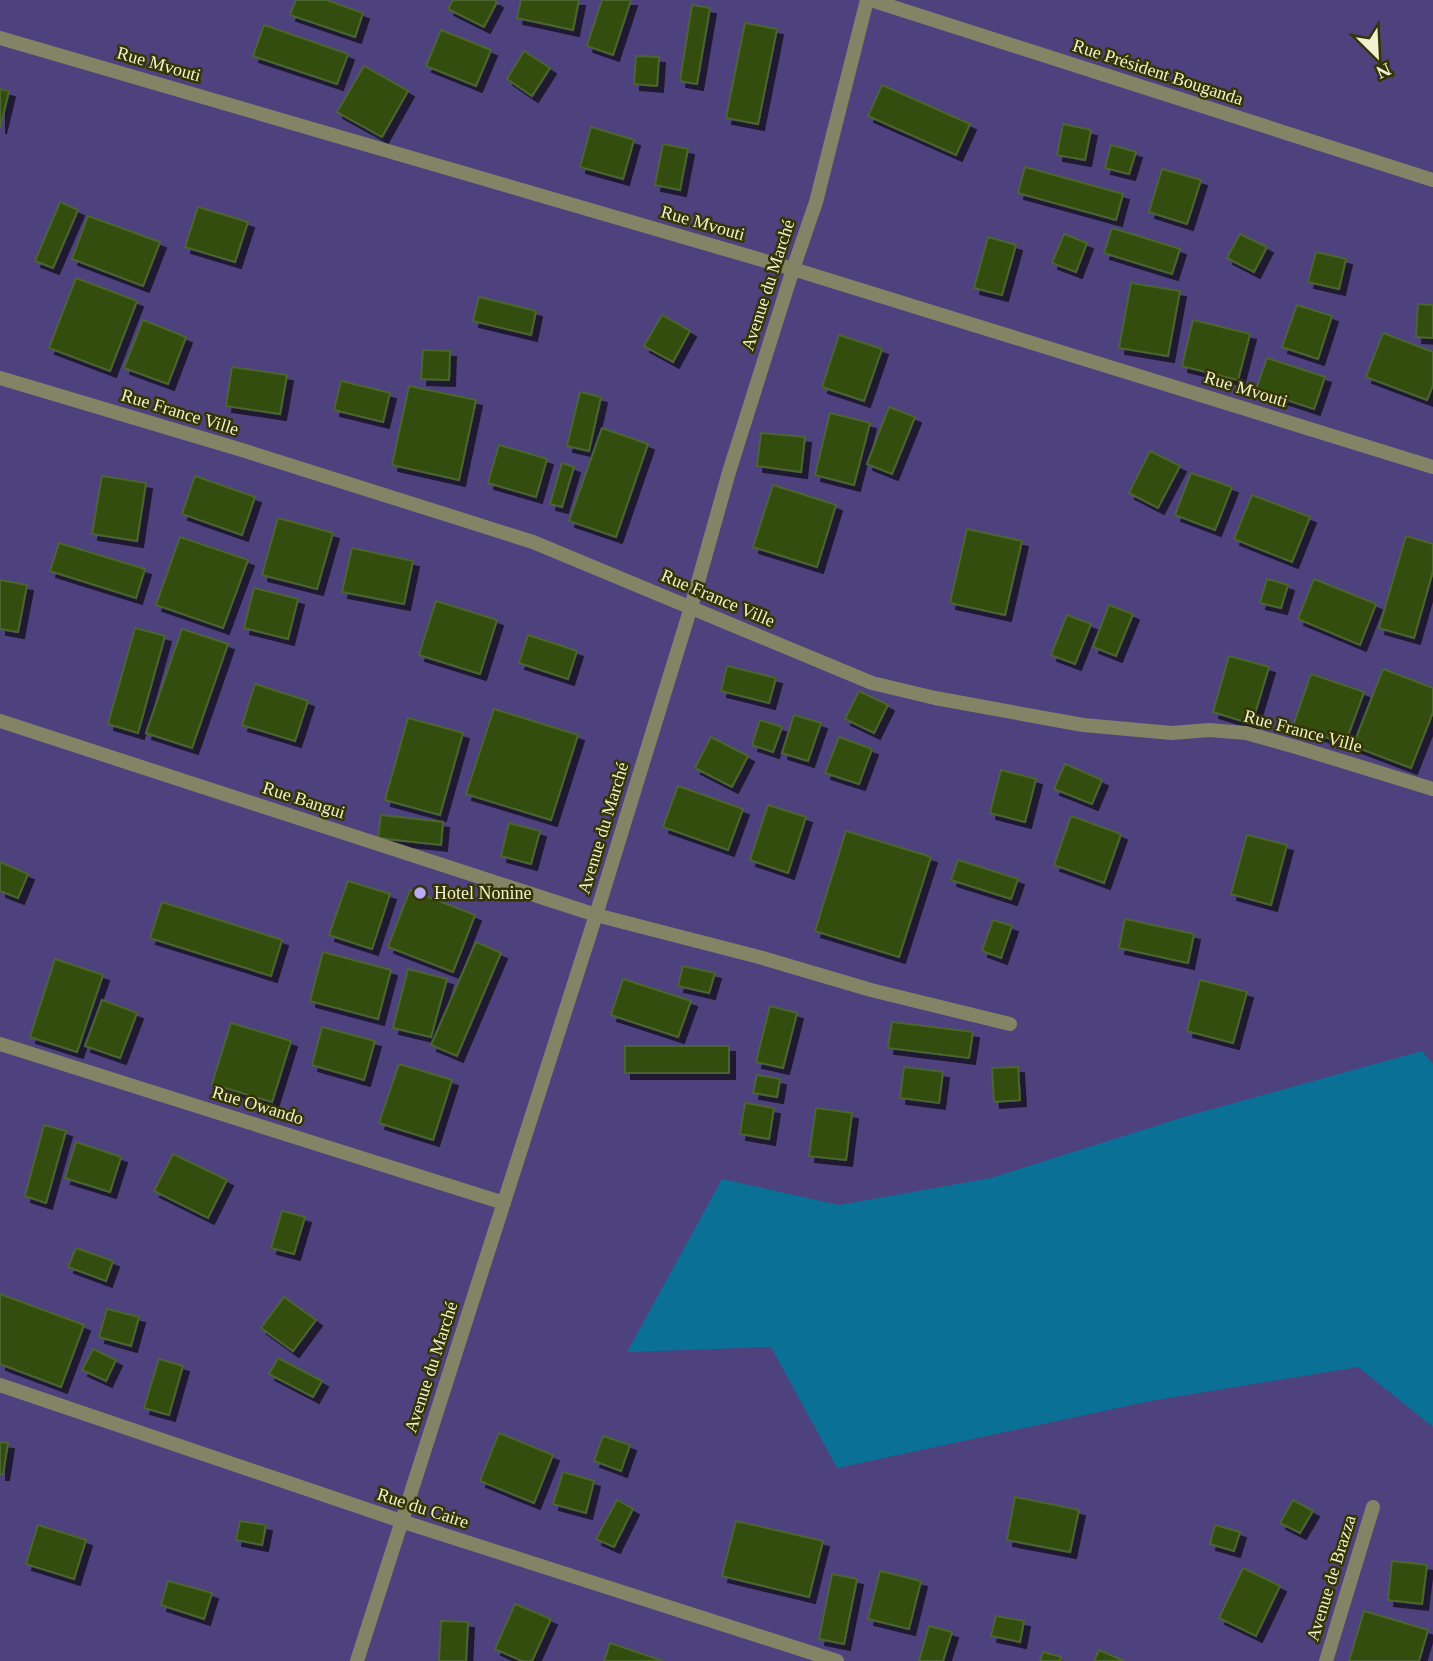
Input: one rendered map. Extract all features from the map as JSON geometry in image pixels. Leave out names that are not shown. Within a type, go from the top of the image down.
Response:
[{"type":"street","name":"Rue Président Bouganda","points":[[869,0],[1433,180]]},
{"type":"street","name":"Avenue du Marché","points":[[357,1661],[596,915],[691,607],[729,472],[816,202],[869,0]]},
{"type":"street","name":"Rue Mvouti","points":[[0,38],[793,269],[1433,467]]},
{"type":"street","name":"Rue France Ville","points":[[0,378],[242,450],[533,542],[872,684],[1083,725],[1172,733],[1209,730],[1246,733],[1433,789]]},
{"type":"street","name":"Rue Bangui","points":[[0,721],[596,915],[759,957],[871,990],[1010,1024]]},
{"type":"street","name":"Rue Owando","points":[[0,1044],[504,1203]]},
{"type":"street","name":"Rue du Caire","points":[[0,1385],[401,1521],[837,1661]]},
{"type":"street","name":"Avenue de Brazza","points":[[1326,1661],[1373,1507]]},
{"type":"shaded area","points":[[0,0],[1433,0],[1433,1661],[0,1661]]},
{"type":"water","points":[[1422,1051],[1433,1064],[1433,1427],[1358,1367],[1150,1401],[837,1468],[771,1347],[627,1352],[722,1179],[839,1205],[991,1178],[1187,1116]]},
{"type":"building","points":[[296,0],[326,0],[363,13],[355,37],[290,15]]},
{"type":"building","points":[[453,0],[497,2],[484,27],[448,9]]},
{"type":"building","points":[[521,0],[579,0],[573,30],[517,18]]},
{"type":"building","points":[[602,0],[631,0],[613,55],[587,46]]},
{"type":"building","points":[[692,5],[710,8],[697,84],[680,81]]},
{"type":"building","points":[[745,23],[777,29],[758,124],[726,118]]},
{"type":"building","points":[[264,25],[348,54],[337,84],[253,56]]},
{"type":"building","points":[[441,30],[491,50],[476,86],[426,66]]},
{"type":"building","points":[[524,51],[550,68],[532,96],[507,79]]},
{"type":"building","points":[[636,56],[659,57],[657,86],[634,84]]},
{"type":"building","points":[[364,66],[408,91],[382,137],[337,112]]},
{"type":"building","points":[[882,85],[970,124],[956,155],[868,116]]},
{"type":"building","points":[[0,89],[9,91],[0,128]]},
{"type":"building","points":[[1063,124],[1091,130],[1085,160],[1057,155]]},
{"type":"building","points":[[591,127],[634,140],[623,179],[580,167]]},
{"type":"building","points":[[663,144],[688,149],[680,190],[655,185]]},
{"type":"building","points":[[1111,145],[1136,152],[1129,174],[1105,168]]},
{"type":"building","points":[[1025,167],[1123,194],[1116,220],[1018,193]]},
{"type":"building","points":[[1162,169],[1201,180],[1187,224],[1149,212]]},
{"type":"building","points":[[60,202],[78,210],[53,268],[35,261]]},
{"type":"building","points":[[198,207],[248,222],[235,262],[185,247]]},
{"type":"building","points":[[88,216],[160,242],[143,286],[72,259]]},
{"type":"building","points":[[1112,228],[1180,249],[1172,274],[1104,253]]},
{"type":"building","points":[[1064,234],[1087,243],[1076,272],[1052,263]]},
{"type":"building","points":[[1240,234],[1267,247],[1254,272],[1227,258]]},
{"type":"building","points":[[988,237],[1016,245],[1002,295],[974,288]]},
{"type":"building","points":[[1316,252],[1346,259],[1339,289],[1308,282]]},
{"type":"building","points":[[76,278],[137,301],[110,371],[49,348]]},
{"type":"building","points":[[1131,283],[1180,291],[1168,356],[1119,348]]},
{"type":"building","points":[[479,297],[536,311],[531,335],[473,321]]},
{"type":"building","points":[[1418,304],[1433,305],[1433,338],[1416,337]]},
{"type":"building","points":[[1297,305],[1332,316],[1318,359],[1282,347]]},
{"type":"building","points":[[662,315],[690,331],[673,362],[644,346]]},
{"type":"building","points":[[143,320],[186,337],[168,384],[124,368]]},
{"type":"building","points":[[1193,320],[1250,334],[1238,380],[1182,366]]},
{"type":"building","points":[[1383,333],[1433,352],[1433,385],[1427,400],[1366,377]]},
{"type":"building","points":[[839,335],[882,349],[864,401],[822,387]]},
{"type":"building","points":[[423,350],[450,351],[449,380],[421,379]]},
{"type":"building","points":[[1267,358],[1325,377],[1314,409],[1256,390]]},
{"type":"building","points":[[232,367],[287,375],[280,414],[226,406]]},
{"type":"building","points":[[341,381],[390,393],[383,422],[334,410]]},
{"type":"building","points":[[409,386],[476,400],[459,480],[392,465]]},
{"type":"building","points":[[580,392],[601,397],[589,451],[567,446]]},
{"type":"building","points":[[889,407],[915,417],[892,474],[867,464]]},
{"type":"building","points":[[830,413],[870,423],[854,485],[815,475]]},
{"type":"building","points":[[602,428],[648,444],[616,537],[569,521]]},
{"type":"building","points":[[761,433],[805,437],[801,472],[757,466]]},
{"type":"building","points":[[499,445],[547,459],[536,497],[488,483]]},
{"type":"building","points":[[1150,451],[1180,466],[1158,508],[1129,493]]},
{"type":"building","points":[[562,463],[574,467],[562,507],[550,504]]},
{"type":"building","points":[[1191,473],[1232,487],[1215,530],[1175,515]]},
{"type":"building","points":[[102,476],[146,483],[137,541],[92,534]]},
{"type":"building","points":[[195,476],[255,497],[242,535],[182,514]]},
{"type":"building","points":[[773,485],[836,505],[817,567],[753,547]]},
{"type":"building","points":[[1252,495],[1310,517],[1292,562],[1234,539]]},
{"type":"building","points":[[278,518],[333,533],[317,589],[262,575]]},
{"type":"building","points":[[967,529],[1022,541],[1005,615],[950,603]]},
{"type":"building","points":[[1406,536],[1433,544],[1433,571],[1414,638],[1379,628]]},
{"type":"building","points":[[180,537],[248,560],[223,628],[156,605]]},
{"type":"building","points":[[59,543],[145,569],[136,598],[50,571]]},
{"type":"building","points":[[352,548],[413,561],[404,604],[342,592]]},
{"type":"building","points":[[1267,579],[1288,585],[1281,608],[1260,603]]},
{"type":"building","points":[[1314,579],[1376,604],[1360,645],[1298,619]]},
{"type":"building","points":[[0,580],[27,585],[18,632],[0,629]]},
{"type":"building","points":[[254,588],[298,599],[288,639],[244,628]]},
{"type":"building","points":[[436,601],[497,620],[480,674],[419,655]]},
{"type":"building","points":[[1109,605],[1133,614],[1116,656],[1093,647]]},
{"type":"building","points":[[1067,615],[1091,624],[1075,664],[1051,655]]},
{"type":"building","points":[[135,628],[165,636],[138,733],[108,724]]},
{"type":"building","points":[[182,629],[228,644],[192,748],[146,733]]},
{"type":"building","points":[[528,635],[577,651],[568,679],[519,663]]},
{"type":"building","points":[[1229,656],[1269,667],[1252,724],[1213,712]]},
{"type":"building","points":[[727,666],[776,678],[769,703],[721,691]]},
{"type":"building","points":[[1383,669],[1433,688],[1433,712],[1411,768],[1353,746]]},
{"type":"building","points":[[1311,674],[1364,692],[1345,744],[1293,726]]},
{"type":"building","points":[[255,684],[308,701],[295,741],[242,725]]},
{"type":"building","points":[[859,691],[888,705],[874,733],[845,719]]},
{"type":"building","points":[[494,709],[578,735],[551,820],[466,794]]},
{"type":"building","points":[[794,715],[821,723],[808,761],[782,753]]},
{"type":"building","points":[[408,718],[463,733],[440,815],[385,800]]},
{"type":"building","points":[[760,720],[782,727],[773,752],[752,745]]},
{"type":"building","points":[[711,737],[748,756],[732,787],[695,768]]},
{"type":"building","points":[[839,737],[872,749],[859,784],[825,773]]},
{"type":"building","points":[[1065,764],[1102,780],[1092,804],[1054,789]]},
{"type":"building","points":[[1001,770],[1036,779],[1025,822],[990,813]]},
{"type":"building","points":[[678,786],[743,809],[728,850],[663,827]]},
{"type":"building","points":[[768,805],[806,817],[788,873],[750,860]]},
{"type":"building","points":[[381,815],[443,822],[441,845],[378,838]]},
{"type":"building","points":[[1071,816],[1121,834],[1104,883],[1054,865]]},
{"type":"building","points":[[509,823],[540,831],[531,864],[501,856]]},
{"type":"building","points":[[846,831],[931,857],[899,957],[815,931]]},
{"type":"building","points":[[1247,835],[1287,845],[1271,905],[1231,894]]},
{"type":"building","points":[[958,860],[1018,879],[1011,899],[951,880]]},
{"type":"building","points":[[0,862],[28,874],[18,898],[0,891]]},
{"type":"building","points":[[348,881],[390,894],[372,949],[329,935]]},
{"type":"building","points":[[410,890],[475,915],[453,972],[388,947]]},
{"type":"building","points":[[162,902],[282,940],[271,976],[150,938]]},
{"type":"building","points":[[1125,919],[1194,934],[1188,963],[1119,948]]},
{"type":"building","points":[[993,920],[1012,926],[1001,958],[982,951]]},
{"type":"building","points":[[476,942],[501,953],[457,1056],[431,1045]]},
{"type":"building","points":[[323,952],[391,970],[378,1019],[310,1001]]},
{"type":"building","points":[[55,959],[103,975],[77,1052],[30,1037]]},
{"type":"building","points":[[683,966],[715,973],[709,993],[678,986]]},
{"type":"building","points":[[408,969],[447,979],[431,1037],[393,1028]]},
{"type":"building","points":[[623,979],[691,1001],[678,1037],[611,1015]]},
{"type":"building","points":[[1200,980],[1247,992],[1233,1043],[1187,1031]]},
{"type":"building","points":[[102,1000],[137,1013],[120,1058],[85,1046]]},
{"type":"building","points":[[770,1006],[797,1013],[783,1068],[756,1062]]},
{"type":"building","points":[[892,1022],[973,1032],[969,1058],[888,1048]]},
{"type":"building","points":[[231,1023],[291,1041],[272,1102],[212,1084]]},
{"type":"building","points":[[322,1027],[375,1041],[364,1080],[312,1065]]},
{"type":"building","points":[[625,1046],[729,1046],[729,1073],[625,1073]]},
{"type":"building","points":[[399,1064],[452,1080],[433,1140],[379,1123]]},
{"type":"building","points":[[904,1067],[943,1072],[939,1103],[900,1098]]},
{"type":"building","points":[[1018,1067],[1020,1100],[994,1102],[992,1068]]},
{"type":"building","points":[[757,1075],[780,1079],[777,1097],[753,1093]]},
{"type":"building","points":[[745,1103],[774,1108],[769,1139],[740,1134]]},
{"type":"building","points":[[816,1108],[852,1113],[846,1160],[809,1156]]},
{"type":"building","points":[[44,1125],[66,1131],[46,1203],[25,1196]]},
{"type":"building","points":[[76,1142],[121,1157],[110,1192],[65,1178]]},
{"type":"building","points":[[173,1154],[227,1180],[208,1218],[154,1191]]},
{"type":"building","points":[[282,1211],[305,1217],[294,1254],[271,1248]]},
{"type":"building","points":[[76,1248],[113,1261],[106,1281],[68,1267]]},
{"type":"building","points":[[0,1294],[84,1325],[61,1387],[0,1364]]},
{"type":"building","points":[[284,1297],[316,1320],[293,1351],[261,1328]]},
{"type":"building","points":[[107,1309],[139,1317],[131,1346],[99,1337]]},
{"type":"building","points":[[93,1349],[116,1360],[106,1381],[82,1370]]},
{"type":"building","points":[[278,1358],[322,1381],[313,1397],[269,1374]]},
{"type":"building","points":[[159,1359],[183,1366],[169,1415],[144,1408]]},
{"type":"building","points":[[499,1433],[553,1455],[534,1503],[480,1481]]},
{"type":"building","points":[[603,1436],[630,1445],[621,1471],[594,1461]]},
{"type":"building","points":[[0,1442],[8,1443],[3,1474],[0,1474]]},
{"type":"building","points":[[563,1472],[594,1481],[586,1513],[553,1504]]},
{"type":"building","points":[[1015,1497],[1079,1510],[1070,1552],[1007,1540]]},
{"type":"building","points":[[617,1500],[633,1509],[614,1547],[596,1539]]},
{"type":"building","points":[[1293,1500],[1313,1511],[1300,1533],[1280,1523]]},
{"type":"building","points":[[240,1521],[266,1525],[262,1545],[236,1540]]},
{"type":"building","points":[[736,1521],[823,1541],[809,1597],[722,1576]]},
{"type":"building","points":[[38,1525],[86,1540],[74,1579],[26,1564]]},
{"type":"building","points":[[1215,1525],[1240,1532],[1234,1551],[1210,1544]]},
{"type":"building","points":[[1392,1561],[1427,1565],[1422,1604],[1388,1600]]},
{"type":"building","points":[[1243,1568],[1280,1586],[1256,1636],[1219,1618]]},
{"type":"building","points":[[880,1571],[921,1581],[909,1629],[868,1619]]},
{"type":"building","points":[[832,1574],[857,1579],[844,1644],[819,1639]]},
{"type":"building","points":[[168,1581],[212,1593],[204,1619],[161,1605]]},
{"type":"building","points":[[515,1604],[551,1619],[532,1661],[522,1661],[495,1649]]},
{"type":"building","points":[[1364,1611],[1428,1630],[1419,1661],[1349,1661]]},
{"type":"building","points":[[996,1616],[1024,1621],[1020,1642],[991,1636]]},
{"type":"building","points":[[441,1621],[468,1622],[466,1661],[439,1661]]},
{"type":"building","points":[[929,1626],[952,1632],[943,1661],[919,1661]]},
{"type":"building","points":[[610,1643],[663,1661],[604,1661]]},
{"type":"building","points":[[1099,1650],[1124,1661],[1094,1661]]},
{"type":"building","points":[[1043,1652],[1061,1657],[1060,1661],[1040,1661]]},
{"type":"place","name":"Hotel Nonine","points":[[420,893]]}]
